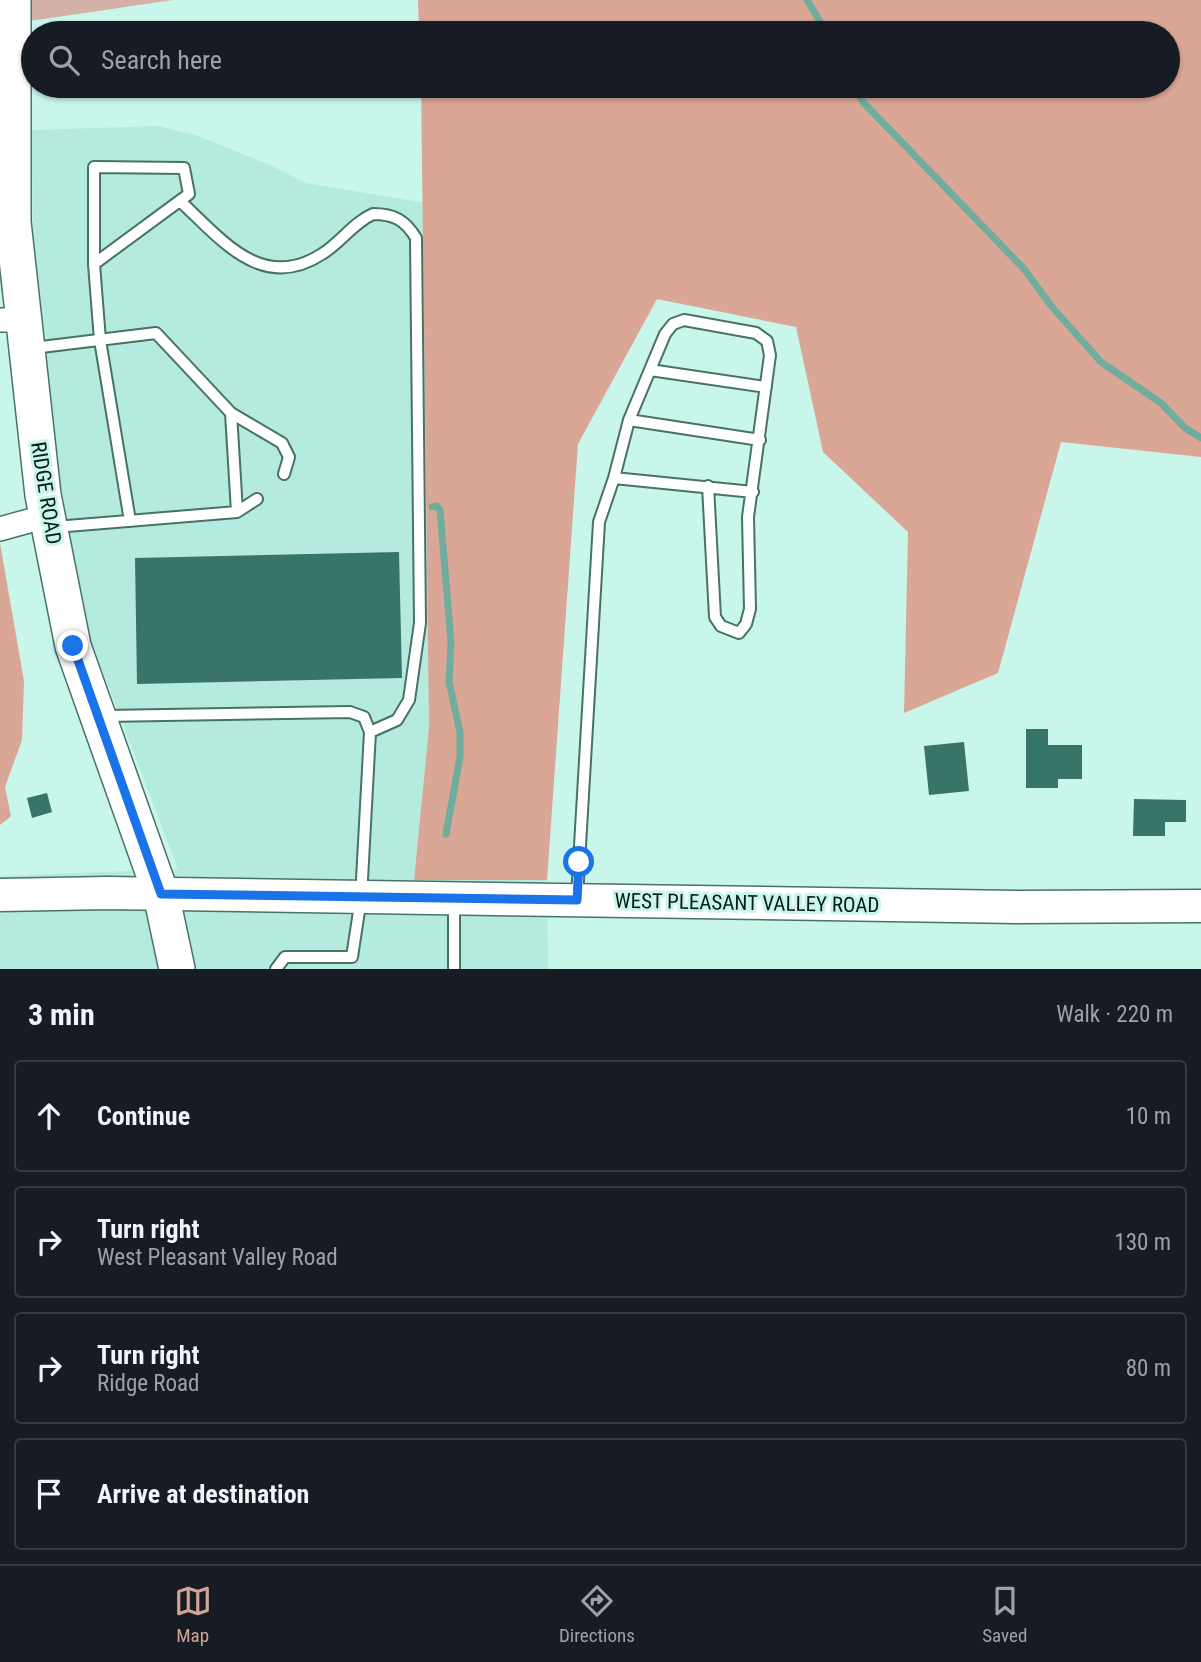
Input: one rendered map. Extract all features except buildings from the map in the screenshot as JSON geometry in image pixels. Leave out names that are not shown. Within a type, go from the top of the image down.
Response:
[{"type":"main road","name":"RIDGE ROAD","points":[[13,0],[13,222],[17,330],[48,522],[73,646],[161,894],[177,969]]},
{"type":"main road","name":"WEST PLEASANT VALLEY ROAD","points":[[0,895],[161,894],[1017,907],[1201,906]]},
{"type":"street","points":[[0,529],[48,522]]},
{"type":"lane","points":[[94,264],[190,194],[184,168],[94,167],[94,264],[100,340],[130,521]]},
{"type":"lane","points":[[180,201],[234,252],[264,267],[309,262],[373,214],[396,216],[408,225],[416,238],[420,623],[409,700],[397,720],[369,732]]},
{"type":"lane","points":[[577,900],[600,522],[629,420],[665,334],[673,324],[684,320],[757,333],[767,341],[770,355],[748,517],[750,610],[747,624],[739,633],[729,632],[715,617],[708,486]]},
{"type":"lane","points":[[17,330],[100,340],[156,333],[231,413],[282,443],[289,457],[284,474]]},
{"type":"lane","points":[[650,370],[766,387]]},
{"type":"lane","points":[[231,413],[237,512]]},
{"type":"lane","points":[[629,420],[760,440]]},
{"type":"lane","points":[[614,478],[753,492]]},
{"type":"lane","points":[[48,522],[130,521],[237,512],[257,499]]},
{"type":"lane","points":[[98,716],[349,712],[364,717],[369,732],[361,898],[352,957],[285,957],[276,969]]},
{"type":"lane","points":[[454,898],[454,969]]},
{"type":"shaded area","points":[[30,0],[173,0],[30,21]]},
{"type":"shaded area","points":[[418,0],[1201,0],[1201,457],[1061,442],[998,673],[904,713],[908,532],[823,452],[796,327],[657,299],[578,444],[547,880],[414,880],[429,727],[421,98],[1180,98],[1180,21],[419,21]]},
{"type":"shaded area","points":[[158,126],[196,135],[272,166],[305,183],[425,203],[429,727],[414,879],[547,880],[548,969],[0,969],[0,876],[178,869],[89,635],[61,499],[33,283],[32,130]]},
{"type":"shaded area","points":[[0,543],[24,681],[22,740],[5,787],[11,816],[0,825]]},
{"type":"waterway","points":[[807,0],[820,21]]},
{"type":"waterway","points":[[861,98],[1025,270],[1052,307],[1101,362],[1161,403],[1185,428],[1201,438]]},
{"type":"waterway","points":[[432,507],[437,506],[440,510],[451,642],[449,682],[460,732],[460,757],[446,834]]},
{"type":"route","points":[[73,646],[161,894],[577,900],[579,862]]}]
